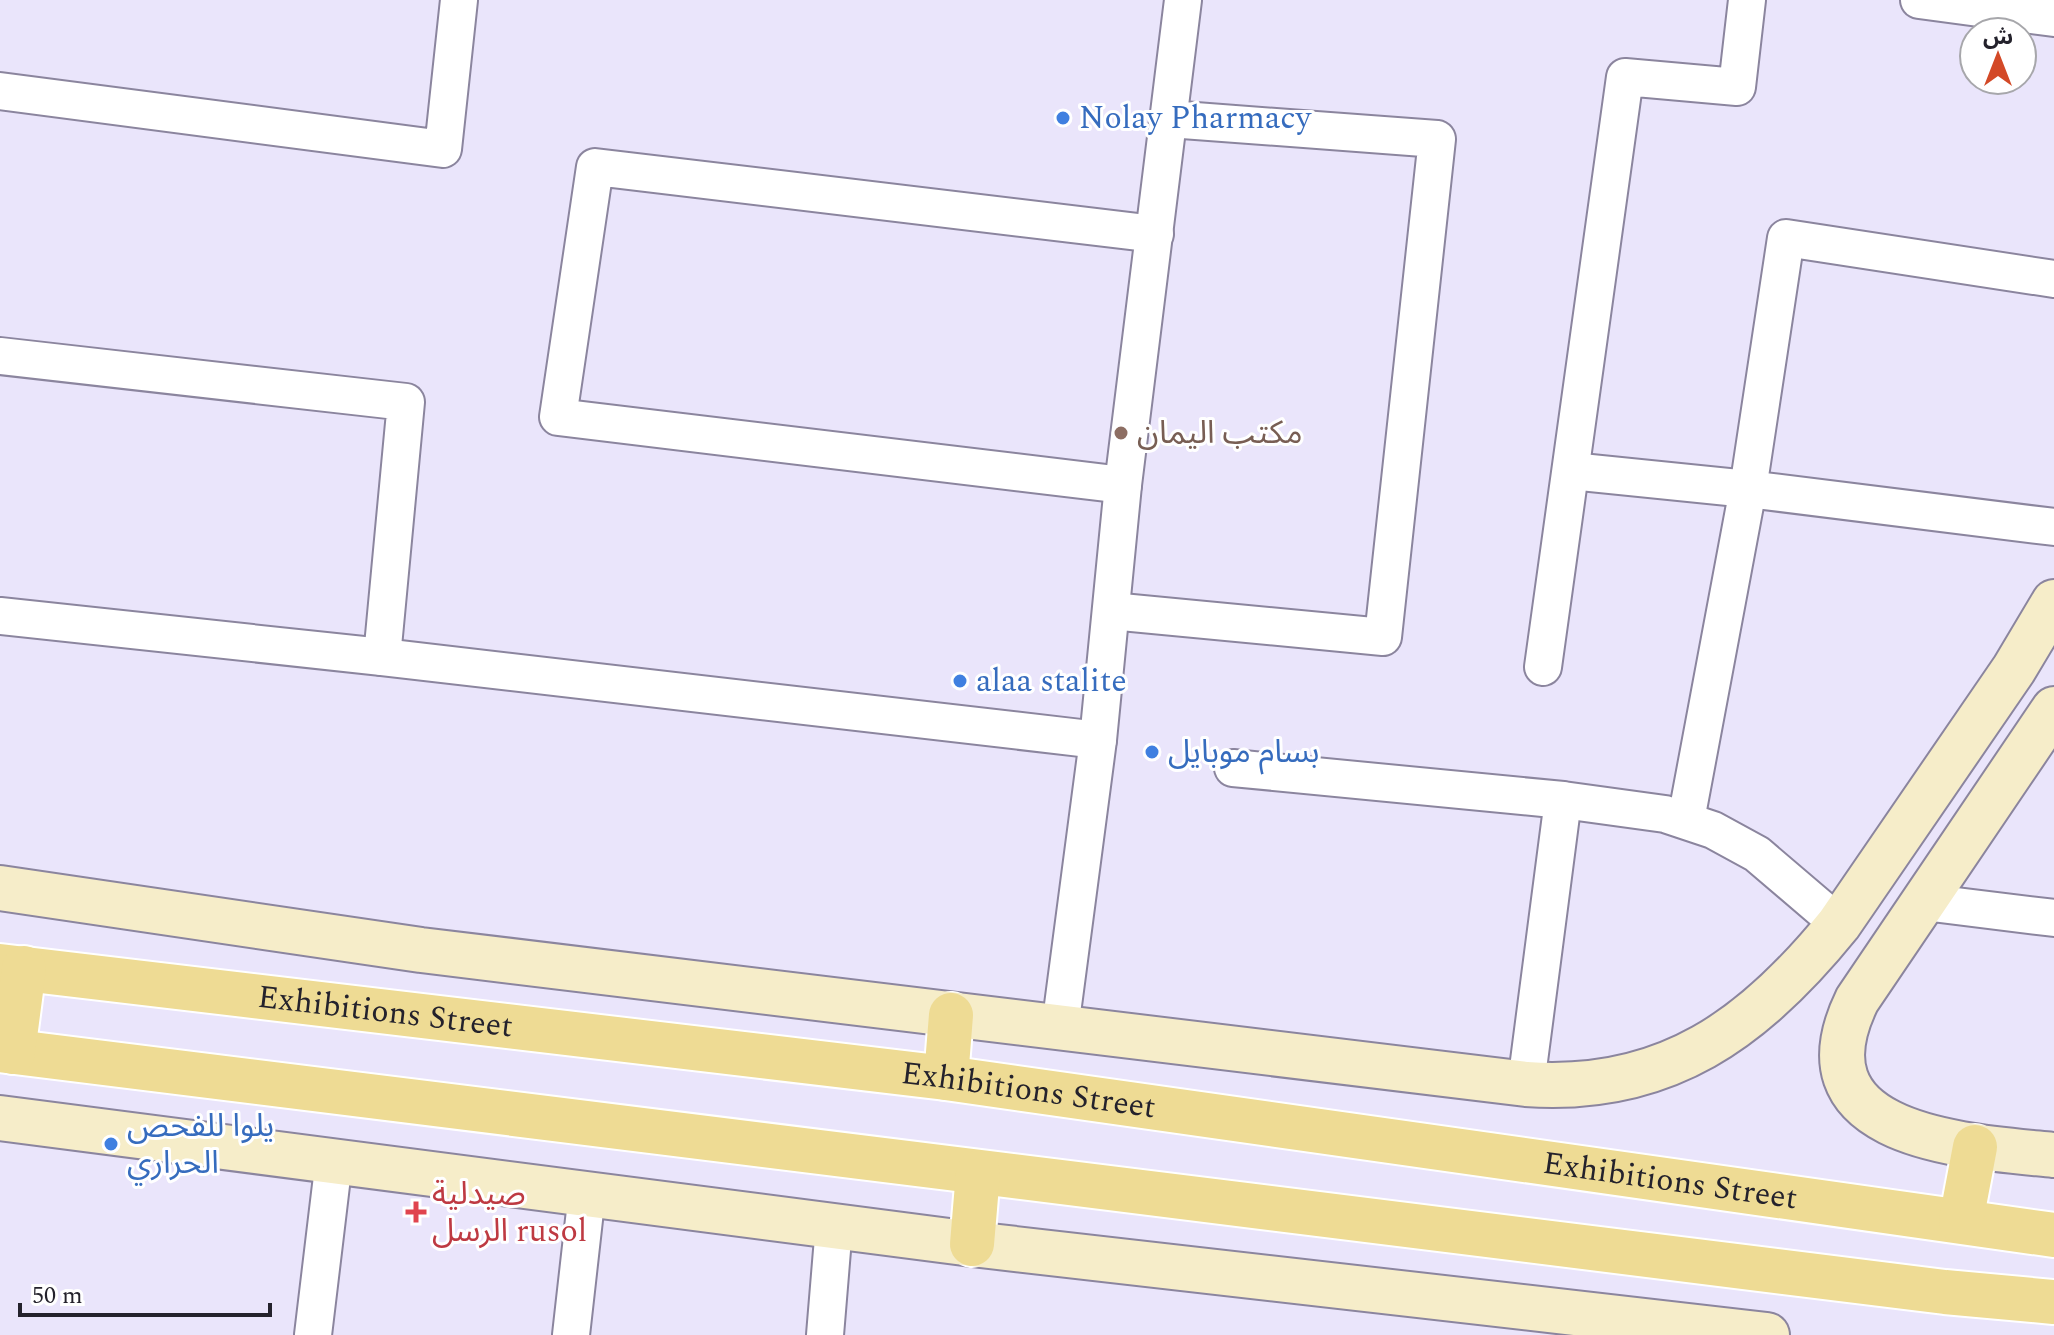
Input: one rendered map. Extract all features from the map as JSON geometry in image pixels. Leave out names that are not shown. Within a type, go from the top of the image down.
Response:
[{"type":"main road","points":[[0,888],[421,950],[1565,1087],[1621,1079],[1673,1062],[1715,1042],[1759,1009],[1839,924],[2014,669],[2054,602]]},
{"type":"main road","points":[[2054,709],[1857,1000],[1842,1037],[1841,1061],[1848,1083],[1863,1104],[1908,1132],[1975,1147],[2054,1155]]},
{"type":"main road","points":[[1892,843],[1932,890]]},
{"type":"main road","points":[[12,967],[7,1051],[1945,1292],[2054,1302]]},
{"type":"main road","name":"Exhibitions Street","points":[[12,967],[946,1078],[2054,1235]]},
{"type":"main road","points":[[946,1078],[951,1015]]},
{"type":"main road","points":[[0,1118],[1627,1327],[1767,1335]]},
{"type":"main road","points":[[1961,1221],[1975,1147]]},
{"type":"main road","points":[[972,1244],[978,1173]]},
{"type":"main road","points":[[1945,1292],[2054,1329]]},
{"type":"street","points":[[0,91],[443,149],[459,0]]},
{"type":"street","points":[[1060,1028],[1098,740],[1123,485],[1183,0]]},
{"type":"street","points":[[1543,667],[1625,77],[1737,87],[1747,0]]},
{"type":"street","points":[[1919,0],[2054,18]]},
{"type":"street","points":[[1111,611],[1383,637],[1437,139],[1169,119]]},
{"type":"street","points":[[1123,485],[558,417],[595,167],[1155,234]]},
{"type":"street","points":[[1686,820],[1748,489],[1786,238],[2054,279]]},
{"type":"street","points":[[0,356],[406,402],[382,657]]},
{"type":"street","points":[[1571,471],[1748,489],[2054,527]]},
{"type":"street","points":[[0,616],[1098,740]]},
{"type":"street","points":[[1233,768],[1613,805],[1686,820],[1713,830],[1757,854],[1839,924]]},
{"type":"street","points":[[1526,1084],[1563,800]]},
{"type":"street","points":[[1932,890],[2054,918]]},
{"type":"street","points":[[313,1335],[334,1160]]},
{"type":"street","points":[[571,1335],[587,1193]]},
{"type":"street","points":[[825,1335],[834,1226]]},
{"type":"place","name":"Nolay Pharmacy","points":[[1063,118]]},
{"type":"place","name":"مكتب اليمان","points":[[1121,433]]},
{"type":"place","name":"alaa stalite","points":[[960,681]]},
{"type":"place","name":"بسام موبايل","points":[[1152,752]]},
{"type":"place","name":"يلوا للفحص الحراري","points":[[111,1144]]},
{"type":"place","name":"صيدلية الرسل rusol","points":[[416,1212]]}]
